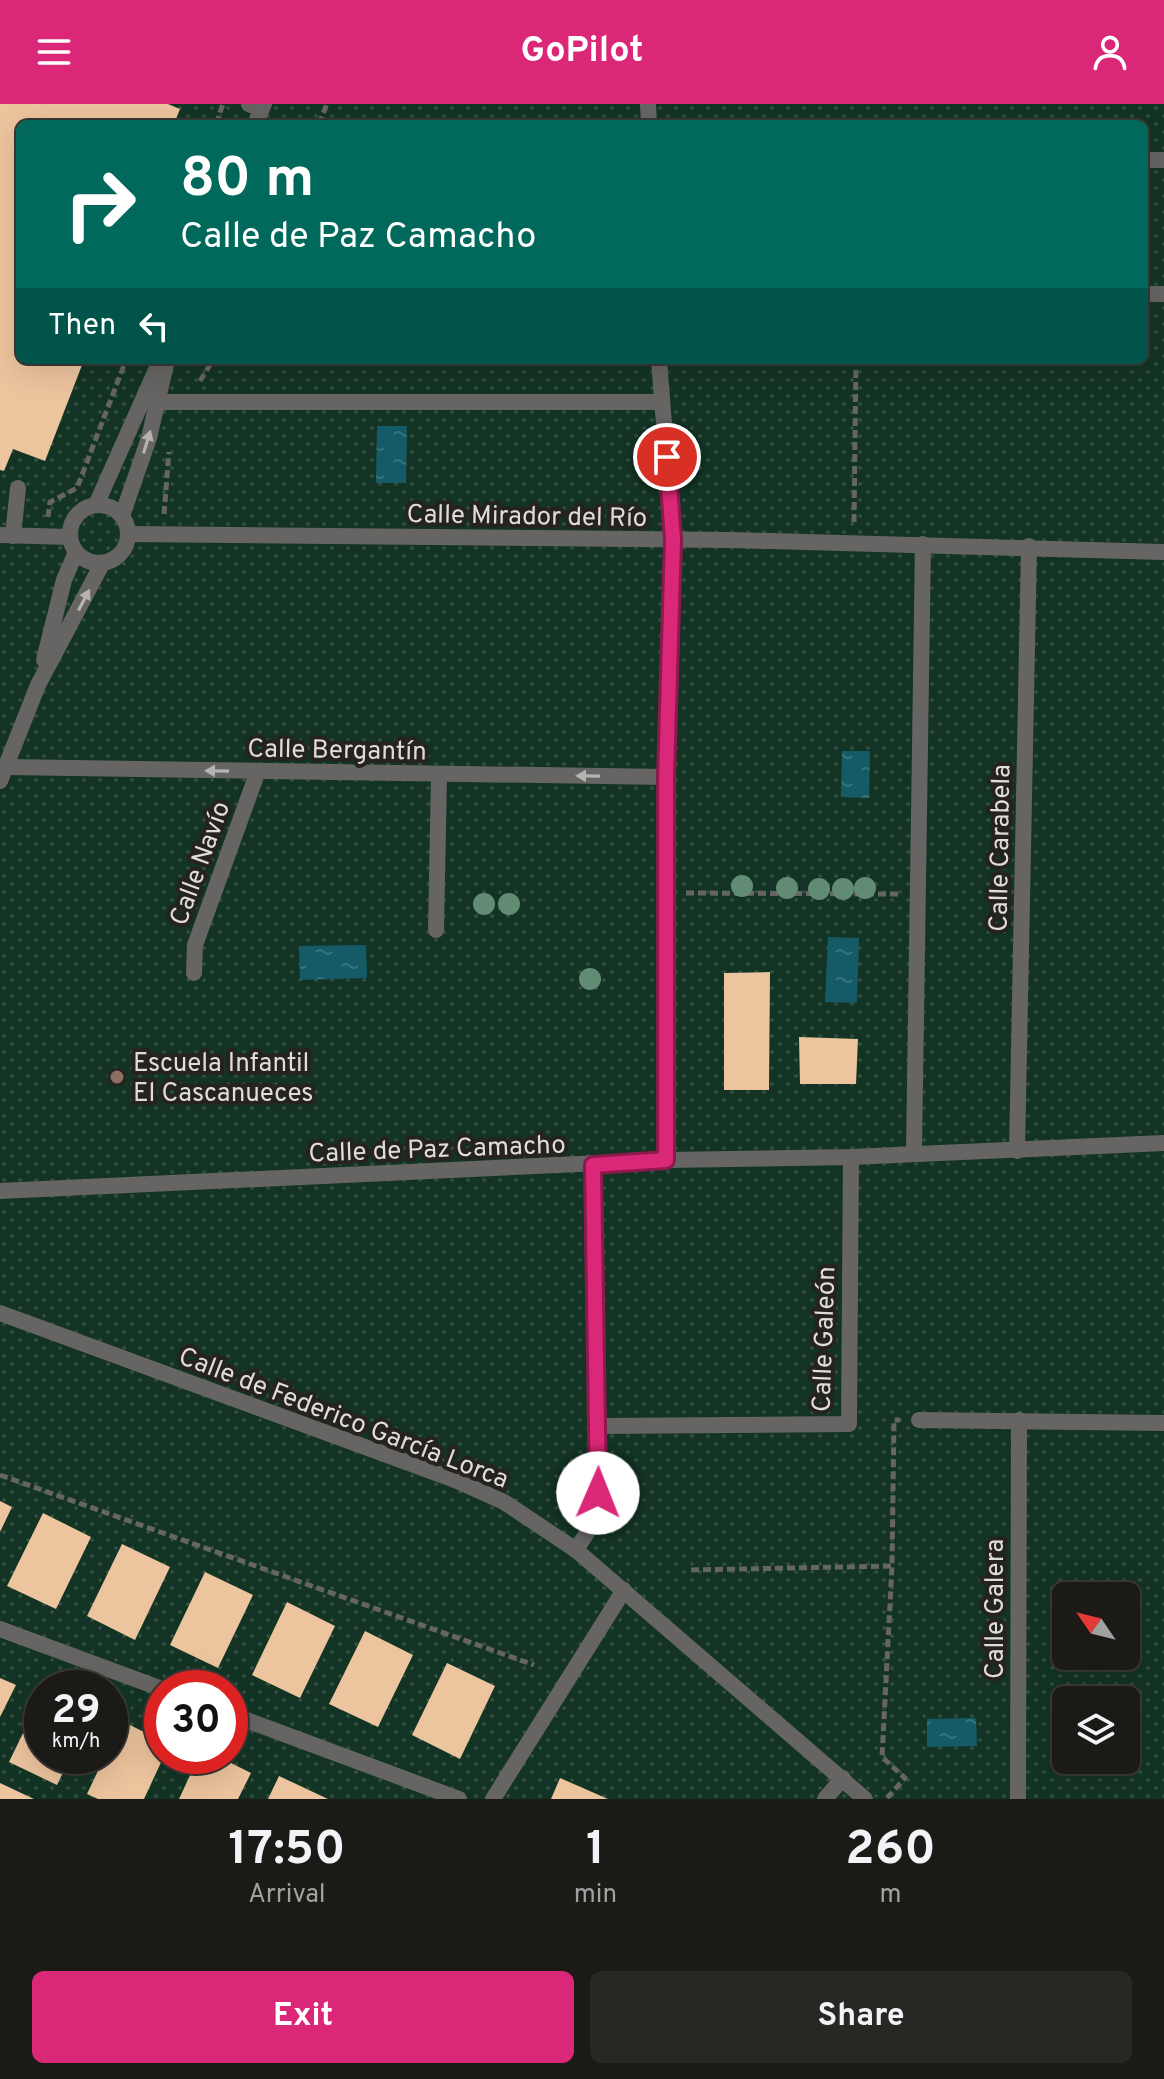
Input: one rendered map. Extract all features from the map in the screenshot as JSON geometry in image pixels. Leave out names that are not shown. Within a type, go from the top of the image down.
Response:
[{"type":"street","points":[[96,505],[158,364]]},
{"type":"street","points":[[122,516],[166,364]]},
{"type":"street","points":[[659,364],[673,540],[666,777],[669,893],[666,1160]]},
{"type":"street","points":[[157,402],[662,402]]},
{"type":"street","points":[[18,488],[6,536],[44,537],[73,545],[85,560],[102,564],[115,559],[125,548],[128,534],[122,516],[112,508],[96,505],[82,510],[72,523],[73,545],[38,685]]},
{"type":"street","name":"Calle Mirador del Río","points":[[128,534],[923,544],[1164,552]]},
{"type":"street","points":[[914,1151],[923,544]]},
{"type":"street","name":"Calle Carabela","points":[[1017,1151],[1029,546]]},
{"type":"street","points":[[3,774],[38,685],[102,564]]},
{"type":"street","name":"Calle Bergantín","points":[[3,774],[258,771],[666,777]]},
{"type":"street","name":"Calle Navío","points":[[194,973],[195,945],[258,771]]},
{"type":"street","points":[[436,930],[439,775]]},
{"type":"street","name":"Calle de Paz Camacho","points":[[0,1191],[666,1160],[851,1157],[914,1151],[1017,1151],[1164,1143]]},
{"type":"street","name":"Calle Galeón","points":[[599,1426],[849,1424],[851,1157]]},
{"type":"street","points":[[576,1550],[590,1528],[598,1493],[593,1165]]},
{"type":"street","name":"Calle de Federico García Lorca","points":[[0,1313],[455,1480],[504,1502],[576,1550],[865,1799]]},
{"type":"street","points":[[919,1420],[1164,1423]]},
{"type":"street","name":"Calle Galera","points":[[1018,1799],[1019,1420]]},
{"type":"street","points":[[493,1799],[624,1590]]},
{"type":"street","points":[[0,1629],[144,1682]]},
{"type":"street","points":[[248,1721],[459,1799]]},
{"type":"street","points":[[825,1799],[843,1778]]},
{"type":"path","points":[[44,537],[50,502],[77,488],[124,364]]},
{"type":"path","points":[[854,543],[856,364]]},
{"type":"path","points":[[163,535],[169,452]]},
{"type":"path","points":[[669,893],[919,894]]},
{"type":"path","points":[[887,1799],[905,1778],[882,1757],[892,1566],[894,1420],[919,1420]]},
{"type":"path","points":[[0,1475],[534,1665]]},
{"type":"path","points":[[691,1570],[892,1566]]},
{"type":"green space","points":[[0,104],[1164,104],[1164,1799],[0,1799]]},
{"type":"water","points":[[377,426],[407,426],[406,483],[376,483]]},
{"type":"water","points":[[842,751],[870,751],[869,798],[841,797]]},
{"type":"water","points":[[828,937],[859,938],[857,1003],[825,1002]]},
{"type":"water","points":[[366,945],[367,978],[300,980],[299,946]]},
{"type":"water","points":[[976,1718],[977,1746],[927,1747],[927,1719]]},
{"type":"building","points":[[0,104],[168,104],[180,109],[176,120],[16,120],[16,364],[82,364],[45,461],[13,449],[4,471],[0,470]]},
{"type":"building","points":[[770,972],[769,1090],[724,1090],[724,973]]},
{"type":"building","points":[[799,1037],[858,1039],[856,1084],[800,1084]]},
{"type":"building","points":[[0,1501],[12,1507],[0,1532]]},
{"type":"building","points":[[43,1513],[91,1537],[56,1609],[7,1586]]},
{"type":"building","points":[[122,1544],[170,1567],[135,1640],[87,1616]]},
{"type":"building","points":[[205,1572],[253,1595],[218,1668],[170,1645]]},
{"type":"building","points":[[287,1602],[335,1626],[300,1698],[252,1675]]},
{"type":"building","points":[[365,1631],[413,1655],[378,1727],[329,1704]]},
{"type":"building","points":[[447,1663],[495,1686],[460,1759],[412,1735]]},
{"type":"building","points":[[0,1678],[16,1685],[0,1717]]},
{"type":"building","points":[[128,1724],[144,1732],[144,1774],[156,1774],[144,1799],[98,1799],[87,1794],[96,1774],[128,1774]]},
{"type":"building","points":[[24,1731],[24,1769],[9,1762]]},
{"type":"building","points":[[251,1773],[238,1799],[179,1799],[191,1774]]},
{"type":"building","points":[[34,1774],[62,1774],[57,1785]]},
{"type":"building","points":[[279,1776],[328,1799],[268,1799]]},
{"type":"building","points":[[560,1778],[608,1799],[551,1799]]},
{"type":"building","points":[[0,1783],[34,1799],[0,1799]]},
{"type":"place","name":"Escuela Infantil El Cascanueces","points":[[117,1077]]},
{"type":"route","points":[[598,1493],[593,1165],[666,1160],[669,893],[666,777],[673,540],[667,457]]}]
